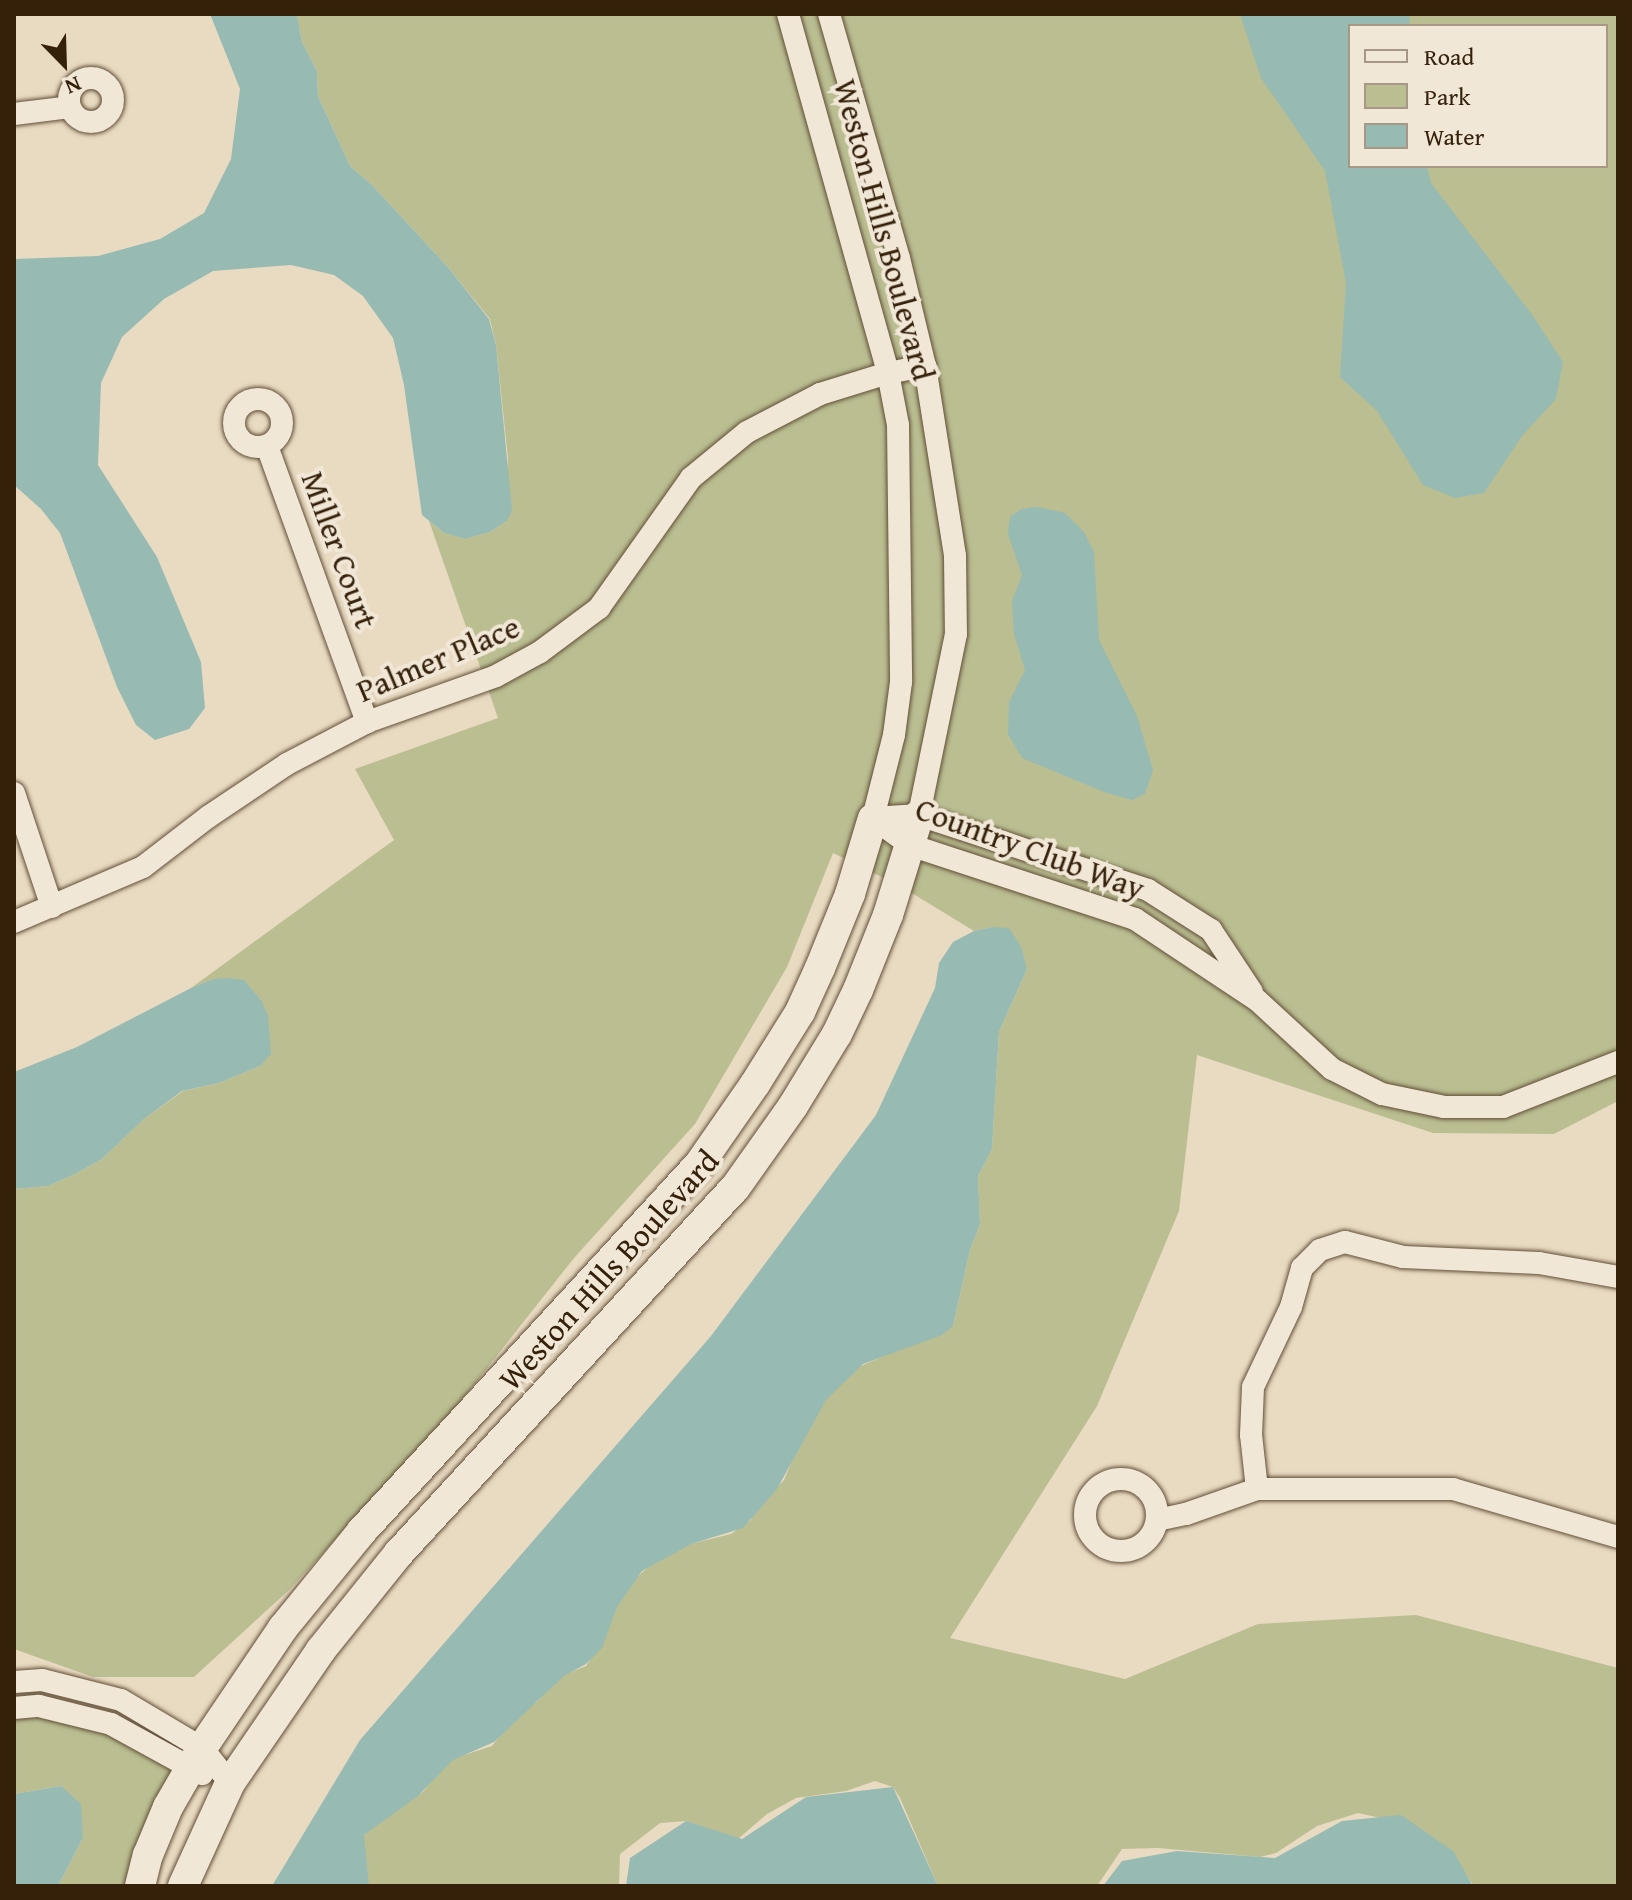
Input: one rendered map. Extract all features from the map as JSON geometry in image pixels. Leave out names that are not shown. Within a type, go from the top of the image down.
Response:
[{"type":"street","name":"Weston Hills Boulevard","points":[[140,1886],[153,1843],[196,1760],[283,1628],[362,1531],[698,1166],[800,1012],[850,894],[894,735],[901,682],[901,634],[912,607],[912,558],[899,466],[898,425],[888,373],[788,14]]},
{"type":"street","name":"Weston Hills Boulevard","points":[[183,1886],[230,1783],[321,1650],[399,1553],[735,1188],[837,1034],[888,915],[919,815],[956,634],[942,607],[942,458],[925,366],[899,258],[829,14]]},
{"type":"street","points":[[14,114],[70,107]]},
{"type":"street","name":"Palmer Place","points":[[14,922],[143,867],[208,817],[287,764],[367,722],[496,676],[540,652],[599,608],[691,478],[747,432],[820,394],[888,373],[925,366]]},
{"type":"street","name":"Miller Court","points":[[267,446],[367,722]]},
{"type":"street","points":[[14,793],[52,907]]},
{"type":"street","name":"Country Club Way","points":[[873,818],[919,815],[1148,890],[1211,930],[1257,1000]]},
{"type":"street","name":"Country Club Way","points":[[873,818],[910,845],[1135,919],[1257,1000],[1332,1069],[1382,1094],[1444,1107],[1503,1107],[1618,1062]]},
{"type":"street","points":[[1257,1489],[1251,1435],[1253,1387],[1291,1307],[1302,1268],[1320,1250],[1345,1242],[1403,1257],[1539,1263],[1618,1277]]},
{"type":"street","points":[[1157,1520],[1186,1514],[1257,1489],[1453,1489],[1618,1537]]},
{"type":"street","points":[[14,1682],[42,1680],[121,1700],[230,1783]]},
{"type":"street","points":[[14,1708],[39,1706],[111,1724],[196,1760]]},
{"type":"green space","points":[[297,14],[1618,14],[1618,1101],[1554,1134],[1433,1133],[1197,1055],[1179,1211],[1097,1406],[950,1638],[1125,1679],[1258,1624],[1416,1615],[1618,1668],[1618,1886],[1474,1886],[1463,1870],[1394,1821],[1358,1813],[1317,1826],[1276,1853],[1260,1857],[1158,1848],[1122,1849],[1097,1886],[938,1886],[900,1798],[893,1787],[875,1781],[846,1791],[796,1798],[767,1814],[738,1839],[686,1821],[660,1823],[620,1854],[619,1886],[361,1886],[355,1845],[369,1830],[424,1791],[446,1761],[492,1746],[516,1715],[537,1702],[561,1676],[586,1666],[597,1649],[599,1628],[637,1577],[653,1563],[690,1544],[731,1534],[751,1520],[753,1513],[784,1480],[811,1416],[847,1372],[953,1326],[970,1250],[980,1224],[978,1176],[992,1149],[999,1032],[1027,969],[993,927],[974,931],[902,887],[833,853],[787,967],[695,1124],[574,1258],[450,1415],[288,1591],[194,1677],[93,1677],[14,1649],[14,1189],[48,1186],[75,1174],[102,1159],[144,1119],[183,1091],[219,1083],[260,1066],[261,1000],[244,981],[213,979],[191,988],[394,840],[355,769],[498,718],[429,521],[444,533],[465,539],[490,532],[507,521],[508,458],[496,345],[490,319],[447,266],[372,185],[350,166],[318,96],[317,71],[302,42]]},
{"type":"green space","points":[[14,1708],[111,1724],[165,1760],[174,1780],[134,1886],[58,1886],[83,1838],[61,1786],[14,1794]]},
{"type":"water","points":[[210,14],[297,14],[302,42],[317,71],[318,96],[350,166],[372,185],[447,266],[489,319],[496,345],[512,510],[507,521],[490,532],[465,539],[444,533],[422,515],[404,385],[393,338],[363,296],[334,275],[291,265],[213,271],[164,299],[122,337],[101,383],[98,465],[157,557],[201,662],[205,708],[189,729],[155,740],[136,725],[117,687],[60,533],[41,509],[14,485],[14,259],[98,256],[160,239],[204,213],[231,159],[240,89]]},
{"type":"water","points":[[1240,14],[1409,14],[1410,24],[1348,24],[1348,168],[1427,168],[1431,183],[1533,316],[1563,362],[1556,399],[1522,436],[1484,493],[1455,498],[1423,485],[1377,411],[1340,377],[1346,283],[1325,171],[1261,78]]},
{"type":"water","points":[[1038,507],[1065,513],[1084,532],[1094,552],[1099,640],[1137,716],[1153,770],[1145,794],[1132,800],[1104,792],[1022,758],[1008,734],[1009,702],[1025,670],[1014,634],[1012,601],[1022,575],[1008,534],[1010,517],[1021,509]]},
{"type":"water","points":[[1009,928],[1021,947],[1027,969],[999,1032],[992,1149],[978,1176],[980,1224],[970,1250],[953,1326],[942,1335],[863,1364],[826,1400],[777,1489],[743,1528],[691,1544],[642,1571],[617,1607],[602,1648],[586,1664],[564,1676],[494,1742],[453,1760],[418,1796],[364,1835],[369,1886],[272,1886],[360,1740],[711,1336],[876,1115],[935,988],[939,963],[953,942],[974,931]]},
{"type":"water","points":[[213,979],[244,980],[261,1000],[268,1016],[271,1054],[260,1066],[219,1083],[182,1091],[144,1119],[102,1159],[75,1174],[48,1186],[14,1189],[14,1072],[77,1047],[191,988]]},
{"type":"water","points":[[61,1786],[81,1804],[83,1838],[58,1886],[14,1886],[14,1794]]},
{"type":"water","points":[[893,1787],[938,1886],[626,1886],[630,1858],[686,1821],[742,1839],[806,1797]]},
{"type":"water","points":[[1401,1815],[1453,1851],[1473,1886],[1103,1886],[1122,1861],[1177,1851],[1275,1858],[1342,1821]]}]
